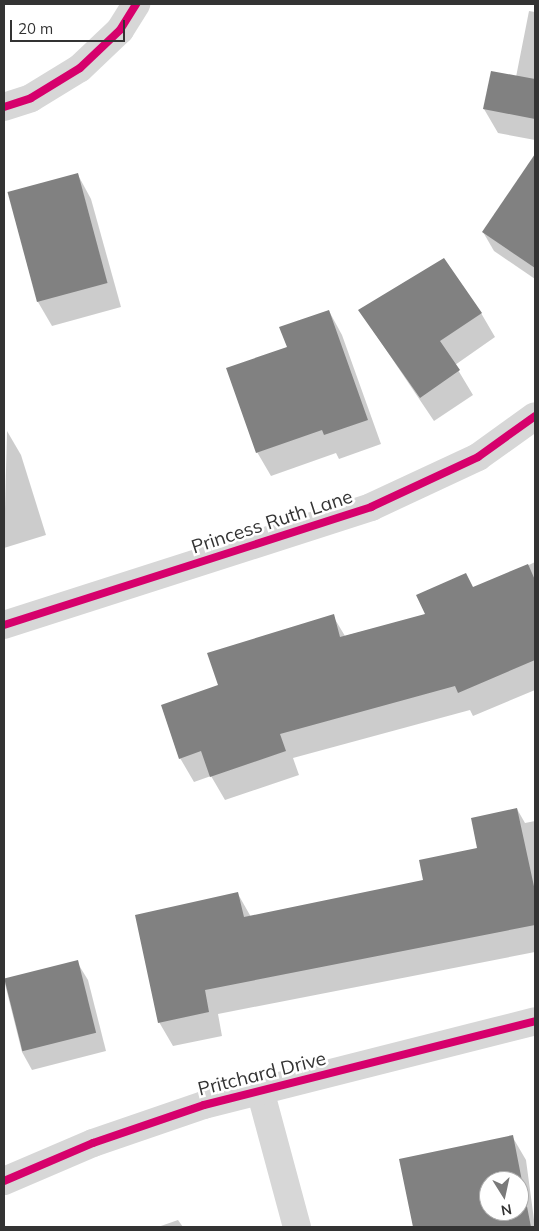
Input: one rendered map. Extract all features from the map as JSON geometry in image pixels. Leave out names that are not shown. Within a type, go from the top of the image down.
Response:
[{"type":"street","points":[[4,107],[31,98],[80,68],[108,43],[136,4]]},
{"type":"street","name":"Princess Ruth Lane","points":[[4,626],[371,507],[478,457],[535,416]]},
{"type":"street","name":"Pritchard Drive","points":[[4,1181],[145,1123],[260,1090],[535,1021]]},
{"type":"street","points":[[260,1090],[297,1227]]},
{"type":"building","points":[[491,71],[535,79],[535,119],[483,109]]},
{"type":"building","points":[[535,154],[535,268],[482,232]]},
{"type":"building","points":[[78,173],[108,283],[37,302],[7,192]]},
{"type":"building","points":[[444,258],[482,313],[440,341],[460,370],[420,398],[358,310]]},
{"type":"building","points":[[329,310],[368,420],[324,435],[322,430],[256,453],[226,368],[287,347],[279,327]]},
{"type":"building","points":[[528,564],[535,580],[535,660],[458,693],[455,686],[280,734],[286,751],[210,777],[201,751],[179,759],[161,705],[218,685],[207,653],[334,614],[340,637],[425,614],[416,595],[466,573],[473,587]]},
{"type":"building","points":[[517,808],[535,891],[535,925],[205,990],[209,1012],[158,1023],[135,915],[238,892],[244,917],[423,880],[419,860],[477,848],[471,818]]},
{"type":"building","points":[[78,960],[96,1033],[22,1051],[4,978]]},
{"type":"building","points":[[513,1135],[520,1171],[479,1171],[479,1221],[529,1221],[529,1217],[531,1227],[413,1227],[399,1159]]},
{"type":"cycle path","points":[[4,107],[31,98],[80,68],[120,30],[136,4]]},
{"type":"cycle path","points":[[4,625],[371,507],[478,457],[535,416]]},
{"type":"cycle path","points":[[4,1181],[93,1143],[204,1105],[535,1021]]}]
